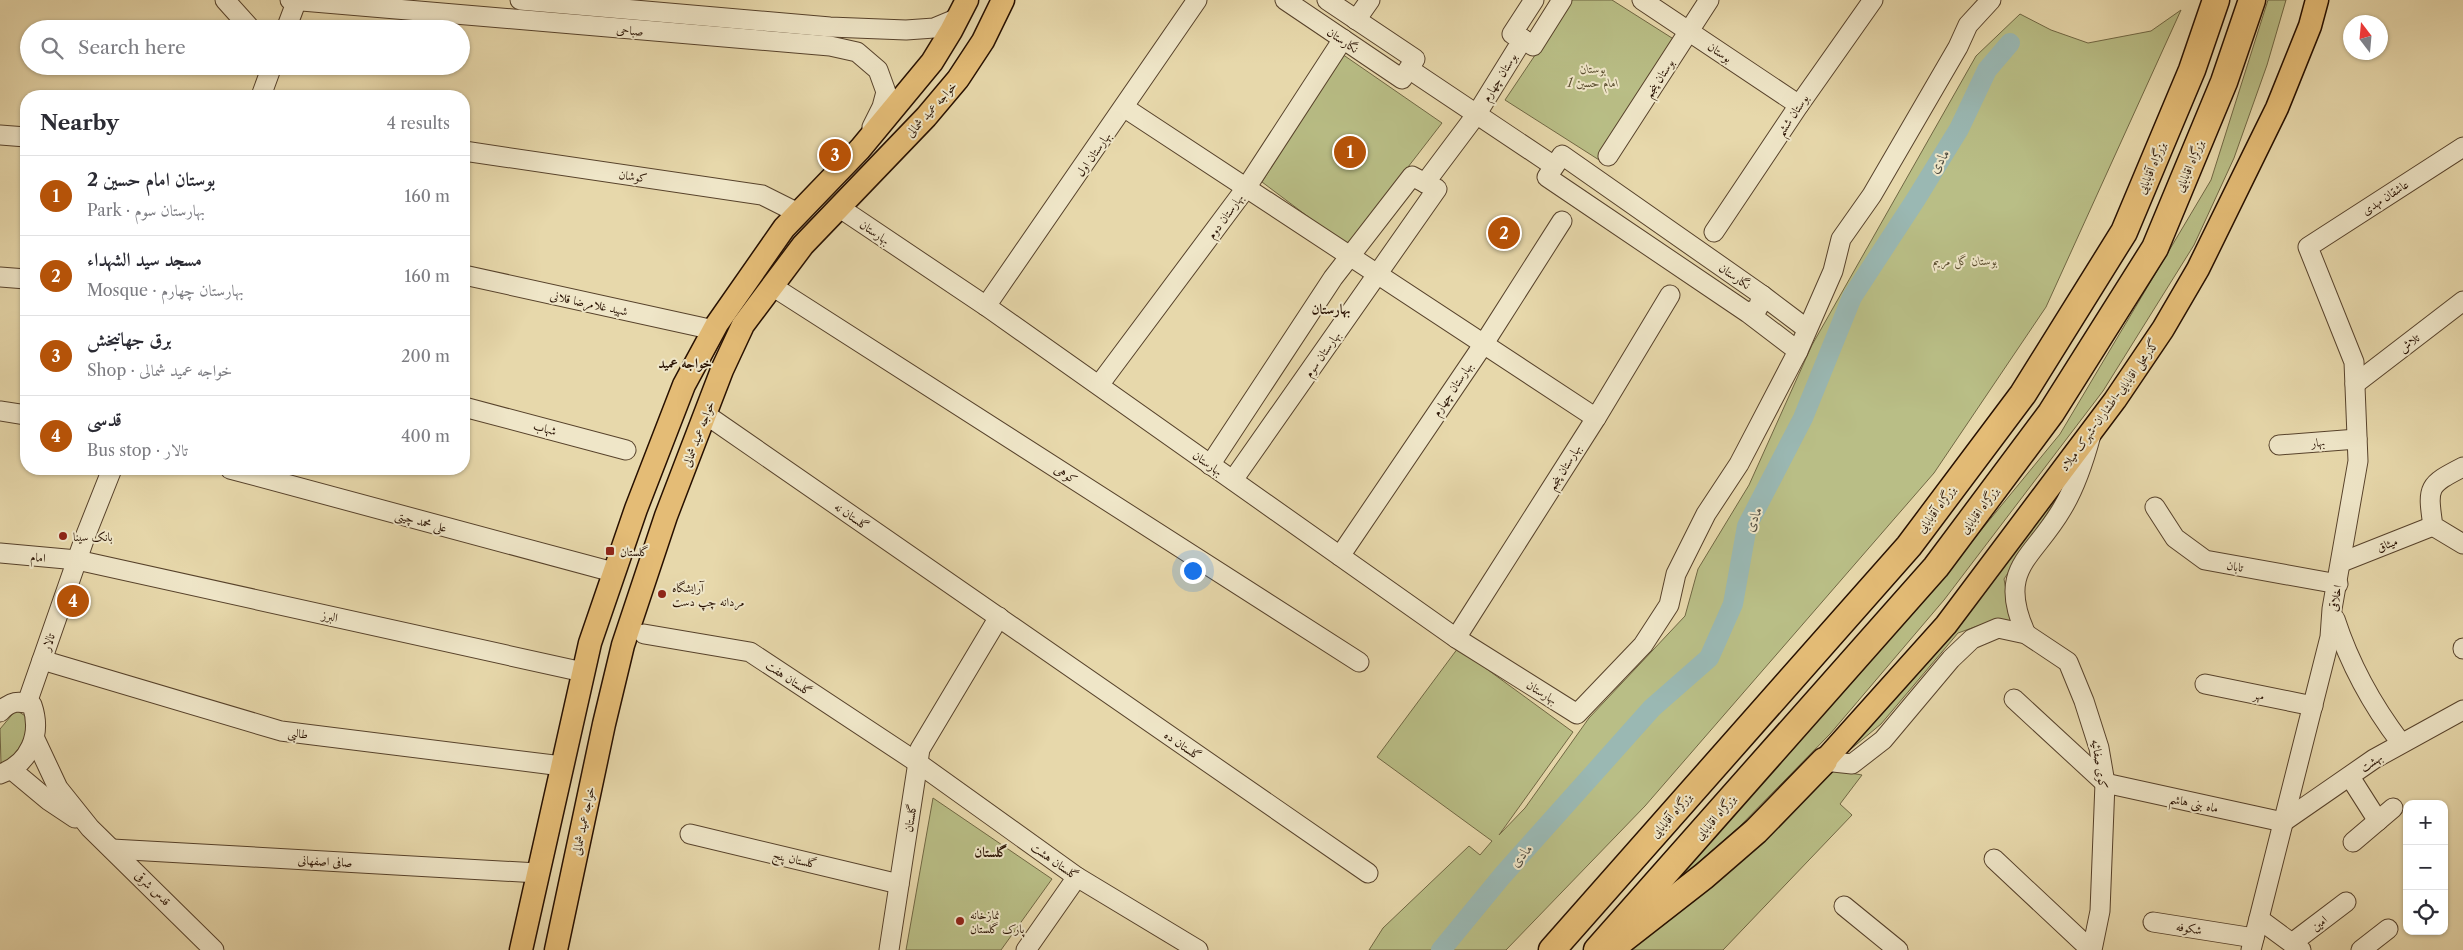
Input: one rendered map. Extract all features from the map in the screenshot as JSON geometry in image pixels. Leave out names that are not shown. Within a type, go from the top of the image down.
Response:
[{"type":"highway","name":"بزرگراه آقابابایی","points":[[1552,950],[1909,546],[2023,394],[2124,232],[2192,70],[2216,0]]},
{"type":"highway","name":"بزرگراه اقابابایی","points":[[1598,950],[1936,567],[2051,413],[2155,248],[2224,82],[2252,0]]},
{"type":"highway","points":[[1609,950],[1704,876],[1756,830],[1824,761]]},
{"type":"main road","name":"خواجه عمید شمالی","points":[[556,950],[604,724],[624,645],[666,516],[722,370],[744,325],[803,245],[926,117],[958,80],[983,41],[1003,0]]},
{"type":"main road","name":"گذرمحلی اقابابایی-اطشاران-شهرک میلاد","points":[[1824,761],[1946,625],[2093,430],[2163,329],[2198,269],[2277,108],[2310,26],[2317,0]]},
{"type":"main road","points":[[521,950],[590,643],[613,572],[684,385],[714,330],[767,251],[798,213],[860,148],[932,62],[962,9]]},
{"type":"main road","points":[[684,385],[708,407]]},
{"type":"street","points":[[225,0],[242,20]]},
{"type":"street","name":"صباحی","points":[[290,0],[830,46],[858,52],[878,70],[886,92],[882,107],[860,148]]},
{"type":"street","points":[[289,20],[296,0]]},
{"type":"street","name":"صباحی","points":[[520,0],[766,22],[906,30],[934,28],[962,9]]},
{"type":"street","name":"بهارستان اول","points":[[986,306],[1125,108],[1197,0]]},
{"type":"street","name":"نگارستان","points":[[1285,0],[1343,39],[1476,115],[1554,166]]},
{"type":"street","points":[[1327,0],[1415,59],[1405,74]]},
{"type":"street","points":[[1356,20],[1370,0]]},
{"type":"street","name":"بوستان چهارم","points":[[1534,0],[1512,34],[1533,46],[1562,0]]},
{"type":"street","name":"بوستان","points":[[1642,0],[1799,105]]},
{"type":"street","name":"بوستان پنجم","points":[[1608,156],[1709,0]]},
{"type":"street","name":"بوستان ششم","points":[[1714,232],[1799,105],[1873,0]]},
{"type":"street","points":[[1748,313],[1798,350],[1833,272],[1841,239],[1872,195],[1958,47],[1968,26],[1991,0]]},
{"type":"street","points":[[765,41],[766,22]]},
{"type":"street","name":"بهارستان دوم","points":[[1099,386],[1246,188],[1343,39]]},
{"type":"street","name":"بوستان چهارم","points":[[1476,115],[1523,39]]},
{"type":"street","points":[[263,90],[268,75]]},
{"type":"street","points":[[1125,108],[1596,418]]},
{"type":"street","points":[[1210,464],[1349,256],[1412,176],[1425,183],[1476,115]]},
{"type":"street","points":[[0,135],[20,137]]},
{"type":"street","name":"عاشقان مهدی","points":[[2308,247],[2463,147]]},
{"type":"street","name":"کوشان","points":[[470,153],[762,195],[798,213]]},
{"type":"street","name":"نگارستان","points":[[1562,155],[1762,295],[1758,308],[1748,313],[1547,177],[1562,155]]},
{"type":"street","name":"بهارستان سوم","points":[[1233,480],[1437,189],[1425,183]]},
{"type":"street","name":"بهارستان","points":[[840,208],[986,306],[1456,638],[1577,714],[1643,645],[1669,605],[1676,574],[1706,514],[1739,464],[1798,350]]},
{"type":"street","name":"بهارستان چهارم","points":[[1340,556],[1483,345],[1562,221]]},
{"type":"street","name":"اخلاقی","points":[[2253,944],[2330,637],[2332,609],[2342,562],[2358,461],[2354,362],[2308,247]]},
{"type":"street","name":"شهید غلامرضا قلانی","points":[[470,276],[714,330]]},
{"type":"street","points":[[0,277],[20,279]]},
{"type":"street","name":"کوهی","points":[[772,286],[1359,662]]},
{"type":"street","name":"بهارستان پنجم","points":[[1456,638],[1596,418],[1670,295]]},
{"type":"street","points":[[1762,295],[1807,329]]},
{"type":"street","name":"تلاش","points":[[2355,384],[2463,301]]},
{"type":"street","name":"گلستان نه","points":[[708,407],[999,617]]},
{"type":"street","name":"شهاب","points":[[470,409],[626,450]]},
{"type":"street","points":[[0,411],[20,414]]},
{"type":"street","points":[[2026,634],[2016,612],[2014,583],[2031,550],[2062,510],[2082,467],[2093,430]]},
{"type":"street","name":"بهار","points":[[2279,445],[2357,439]]},
{"type":"street","points":[[2463,466],[2437,480],[2429,498],[2433,526],[2463,544]]},
{"type":"street","name":"تالار","points":[[27,703],[77,560],[110,475]]},
{"type":"street","name":"علی محمد چیتی","points":[[252,475],[613,572]]},
{"type":"street","name":"تابان","points":[[2155,507],[2175,538],[2205,560],[2338,584]]},
{"type":"street","name":"میثاق","points":[[2342,562],[2433,526]]},
{"type":"street","name":"امام","points":[[0,553],[77,560]]},
{"type":"street","name":"البرز","points":[[77,560],[583,672]]},
{"type":"street","points":[[2332,609],[2346,652],[2366,692],[2401,743]]},
{"type":"street","name":"گلستان","points":[[889,950],[920,749],[999,617]]},
{"type":"street","name":"گلستان ده","points":[[999,617],[1368,873]]},
{"type":"street","points":[[1824,761],[1852,764],[1883,740],[1951,659],[1972,639],[1998,628],[2026,634]]},
{"type":"street","name":"گلستان هفت","points":[[644,634],[750,652],[918,763]]},
{"type":"street","name":"کوی صفائیه","points":[[2026,634],[2068,662],[2084,701],[2099,748],[2105,783],[2100,911],[2092,950]]},
{"type":"street","name":"طالبی","points":[[42,660],[281,731],[562,766]]},
{"type":"street","name":"مهر","points":[[2205,684],[2313,706]]},
{"type":"street","points":[[2014,699],[2105,783]]},
{"type":"street","points":[[2,706],[21,701],[27,703],[32,705],[37,719],[35,739],[26,757],[4,774]]},
{"type":"street","name":"بهشت","points":[[2283,822],[2401,743],[2463,710]]},
{"type":"street","name":"قدس شرقی","points":[[35,739],[58,788],[90,828],[214,950]]},
{"type":"street","name":"گلستان هشت","points":[[918,763],[1077,877],[1198,950]]},
{"type":"street","name":"قدس شرقی","points":[[4,774],[90,828]]},
{"type":"street","points":[[2350,777],[2378,821]]},
{"type":"street","name":"ماه بنی هاشم","points":[[2105,783],[2283,822]]},
{"type":"street","points":[[2353,842],[2393,808]]},
{"type":"street","name":"گلستان پنج","points":[[690,834],[900,884]]},
{"type":"street","name":"صافی اصفهانی","points":[[112,849],[538,873]]},
{"type":"street","points":[[1994,859],[2092,950]]},
{"type":"street","points":[[1026,950],[1077,877]]},
{"type":"street","name":"امین","points":[[2297,947],[2346,902]]},
{"type":"street","points":[[1844,906],[1898,950]]},
{"type":"street","points":[[2259,919],[2297,947]]},
{"type":"street","name":"شکوفه","points":[[2153,922],[2253,944]]},
{"type":"street","points":[[2361,950],[2388,929]]},
{"type":"green space","name":"بوستان امام حسین 1","points":[[1572,0],[1612,0],[1683,45],[1607,165],[1505,100]]},
{"type":"green space","points":[[2268,0],[2286,0],[2267,65],[2234,158],[2194,245],[2103,391],[1944,600],[1830,734],[1739,827],[1664,893],[1946,573],[2060,434],[2211,180]]},
{"type":"green space","name":"بوستان گل مریم","points":[[2181,10],[2046,307],[1934,473],[1645,806],[1506,950],[1369,950],[1383,928],[1469,846],[1480,855],[1492,841],[1377,757],[1458,648],[1573,732],[1499,835],[1525,808],[1589,718],[1685,616],[1698,569],[1749,485],[1812,345],[1976,56],[2020,14],[2051,30],[2088,43],[2151,31]]},
{"type":"green space","points":[[1342,54],[1442,123],[1347,246],[1262,182]]},
{"type":"green space","points":[[2067,483],[2004,579],[2012,623],[1983,624],[1958,633],[1881,724],[1845,754]]},
{"type":"green space","points":[[16,710],[30,719],[28,727],[21,745],[13,755],[1,764],[0,729]]},
{"type":"green space","points":[[1826,769],[1862,775],[1840,804],[1852,815],[1723,950],[1619,950]]},
{"type":"green space","points":[[933,798],[1052,879],[1001,950],[906,950]]},
{"type":"waterway","name":"مادی","points":[[1441,950],[1502,876],[1652,708],[1709,658],[1733,604],[1747,526],[1803,418],[1852,297],[1959,129],[1987,70],[2010,43]]},
{"type":"place","name":"بوستان امام حسین 2","points":[[1350,152]]},
{"type":"place","name":"برق جهانبخش","points":[[835,155]]},
{"type":"place","name":"مسجد سید الشهداء","points":[[1504,233]]},
{"type":"place","name":"بانک سینا","points":[[63,536]]},
{"type":"place","name":"گلستان","points":[[610,551]]},
{"type":"place","name":"آرایشگاه مردانه چپ دست","points":[[662,594]]},
{"type":"place","name":"قدسی","points":[[73,601]]},
{"type":"place","name":"نمازخانه پارک گلستان","points":[[960,921]]},
{"type":"district","name":"بهارستان","points":[[1331,309]]},
{"type":"district","name":"خواجه عمید","points":[[685,363]]},
{"type":"district","name":"گلستان","points":[[991,852]]}]
